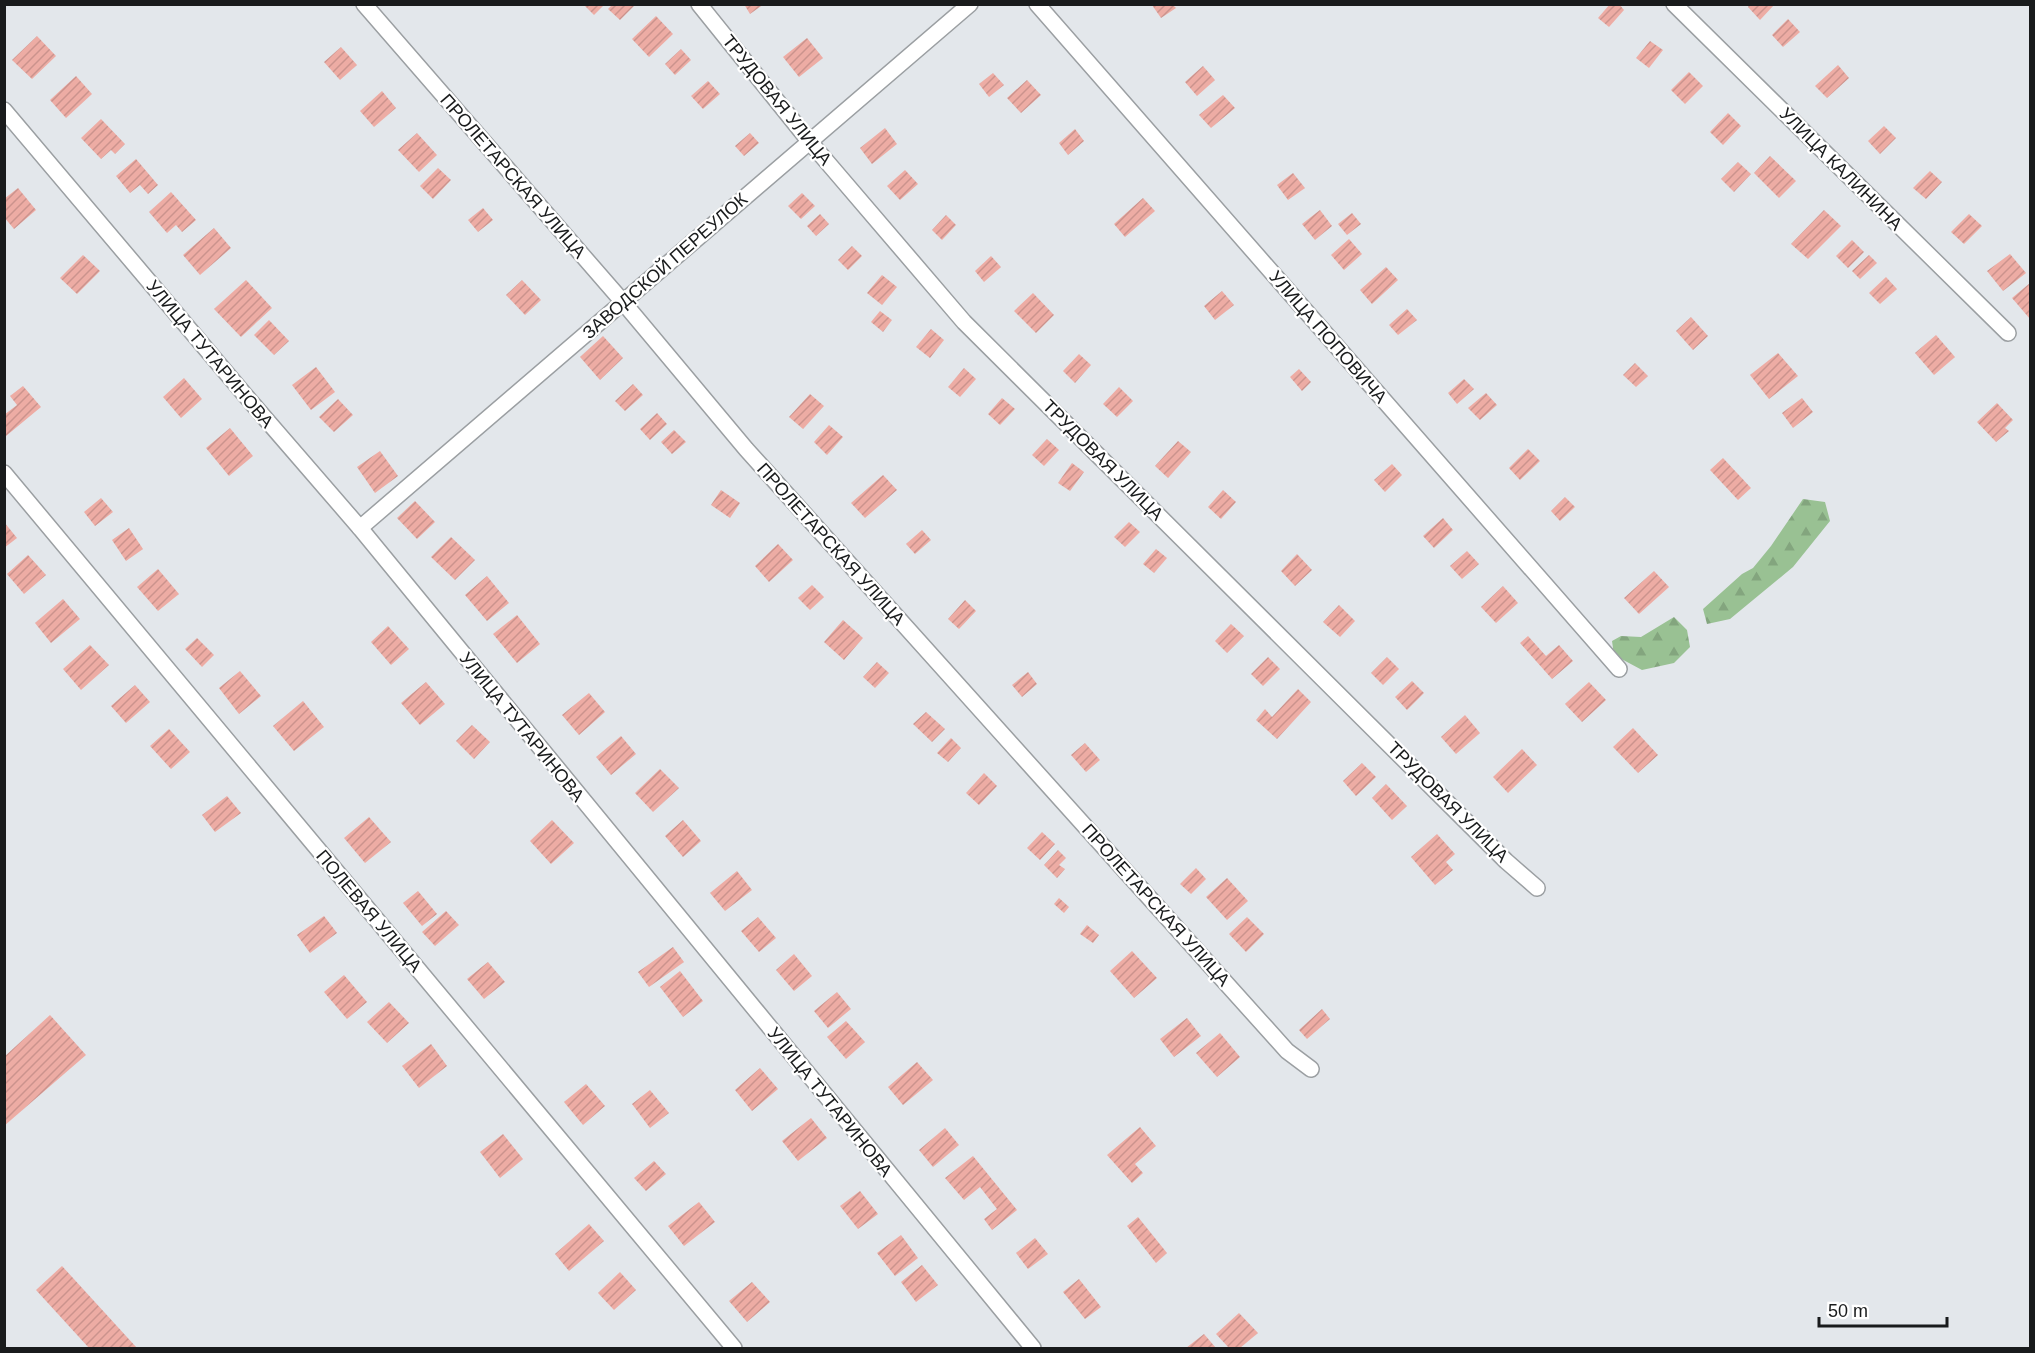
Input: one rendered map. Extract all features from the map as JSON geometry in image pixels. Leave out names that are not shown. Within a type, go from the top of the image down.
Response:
[{"type":"street","name":"ПРОЛЕТАРСКАЯ УЛИЦА","points":[[364,4],[623,302],[746,449],[1287,1051],[1311,1069]]},
{"type":"street","name":"ТРУДОВАЯ УЛИЦА","points":[[699,4],[810,142],[964,322],[1506,861],[1537,888]]},
{"type":"street","name":"ЗАВОДСКОЙ ПЕРЕУЛОК","points":[[360,528],[970,4]]},
{"type":"street","name":"УЛИЦА ПОПОВИЧА","points":[[1037,4],[1619,669]]},
{"type":"street","name":"УЛИЦА КАЛИНИНА","points":[[1674,4],[2008,333]]},
{"type":"street","name":"УЛИЦА ТУТАРИНОВА","points":[[4,110],[360,528],[1033,1348]]},
{"type":"street","name":"ПОЛЕВАЯ УЛИЦА","points":[[4,473],[735,1348]]},
{"type":"green space","points":[[1803,499],[1825,502],[1830,521],[1793,567],[1730,619],[1707,624],[1703,609],[1742,574],[1753,568]]},
{"type":"green space","points":[[1674,617],[1687,630],[1690,647],[1674,663],[1642,670],[1614,655],[1612,641],[1621,636],[1641,637]]},
{"type":"building","points":[[583,4],[605,4],[594,15]]},
{"type":"building","points":[[744,4],[764,4],[750,14]]},
{"type":"building","points":[[1610,4],[1619,4],[1624,10],[1609,27],[1598,18]]},
{"type":"building","points":[[1750,4],[1775,4],[1760,20],[1748,7]]},
{"type":"building","points":[[612,5],[635,5],[620,20],[608,9]]},
{"type":"building","points":[[1152,5],[1173,5],[1176,8],[1161,18]]},
{"type":"building","points":[[656,16],[673,34],[649,57],[632,39]]},
{"type":"building","points":[[1788,19],[1800,32],[1783,47],[1772,35]]},
{"type":"building","points":[[37,36],[56,56],[32,79],[12,60]]},
{"type":"building","points":[[807,38],[823,58],[799,77],[783,57]]},
{"type":"building","points":[[1650,41],[1663,50],[1649,68],[1636,58]]},
{"type":"building","points":[[341,47],[357,65],[340,80],[324,62]]},
{"type":"building","points":[[681,49],[691,60],[675,75],[665,64]]},
{"type":"building","points":[[1838,65],[1849,78],[1827,98],[1815,86]]},
{"type":"building","points":[[1203,66],[1215,80],[1197,96],[1185,82]]},
{"type":"building","points":[[1689,72],[1703,86],[1685,104],[1671,90]]},
{"type":"building","points":[[993,73],[1004,85],[989,97],[979,84]]},
{"type":"building","points":[[76,76],[92,94],[66,118],[50,100]]},
{"type":"building","points":[[1027,80],[1041,95],[1021,113],[1007,98]]},
{"type":"building","points":[[708,81],[720,94],[703,109],[691,96]]},
{"type":"building","points":[[382,91],[396,108],[374,127],[360,111]]},
{"type":"building","points":[[1223,95],[1235,108],[1211,128],[1199,115]]},
{"type":"building","points":[[1728,113],[1741,126],[1723,145],[1710,132]]},
{"type":"building","points":[[101,119],[125,144],[115,154],[111,150],[101,159],[81,138]]},
{"type":"building","points":[[1884,126],[1896,138],[1880,154],[1868,141]]},
{"type":"building","points":[[885,128],[897,144],[872,164],[860,148]]},
{"type":"building","points":[[1075,129],[1084,141],[1068,155],[1059,143]]},
{"type":"building","points":[[417,133],[437,155],[419,172],[398,150]]},
{"type":"building","points":[[750,133],[759,143],[744,156],[735,146]]},
{"type":"building","points":[[1770,156],[1796,181],[1779,198],[1754,173]]},
{"type":"building","points":[[136,159],[158,185],[148,194],[140,185],[130,193],[116,176]]},
{"type":"building","points":[[1738,162],[1751,174],[1734,192],[1721,179]]},
{"type":"building","points":[[438,168],[451,180],[433,199],[420,186]]},
{"type":"building","points":[[905,170],[918,184],[900,200],[887,186]]},
{"type":"building","points":[[1930,171],[1942,182],[1926,199],[1913,188]]},
{"type":"building","points":[[1293,173],[1305,188],[1288,200],[1277,185]]},
{"type":"building","points":[[18,188],[36,210],[14,229],[4,217],[4,199]]},
{"type":"building","points":[[171,192],[196,220],[182,232],[176,225],[167,233],[149,212]]},
{"type":"building","points":[[802,193],[815,206],[801,219],[788,206]]},
{"type":"building","points":[[1143,198],[1155,211],[1125,237],[1114,224]]},
{"type":"building","points":[[483,208],[493,220],[478,232],[468,220]]},
{"type":"building","points":[[1320,210],[1332,226],[1315,240],[1302,224]]},
{"type":"building","points":[[1824,210],[1841,226],[1808,259],[1791,244]]},
{"type":"building","points":[[1352,213],[1361,224],[1347,235],[1338,224]]},
{"type":"building","points":[[820,214],[829,224],[816,236],[807,226]]},
{"type":"building","points":[[1969,214],[1982,226],[1964,244],[1951,232]]},
{"type":"building","points":[[946,215],[956,225],[942,240],[932,230]]},
{"type":"building","points":[[214,228],[231,248],[200,275],[183,255]]},
{"type":"building","points":[[1349,239],[1362,254],[1344,270],[1331,255]]},
{"type":"building","points":[[1852,240],[1864,252],[1848,268],[1836,256]]},
{"type":"building","points":[[852,246],[862,256],[848,270],[838,260]]},
{"type":"building","points":[[2010,254],[2026,273],[2003,291],[1987,271]]},
{"type":"building","points":[[83,255],[100,271],[77,294],[60,278]]},
{"type":"building","points":[[1869,255],[1877,263],[1860,279],[1852,271]]},
{"type":"building","points":[[991,256],[1001,267],[984,282],[975,271]]},
{"type":"building","points":[[1386,267],[1398,280],[1372,304],[1360,290]]},
{"type":"building","points":[[882,275],[897,287],[882,305],[867,293]]},
{"type":"building","points":[[1886,277],[1897,289],[1880,304],[1869,293]]},
{"type":"building","points":[[246,280],[272,308],[241,337],[214,309]]},
{"type":"building","points":[[522,280],[541,300],[525,315],[506,295]]},
{"type":"building","points":[[2030,283],[2030,319],[2012,298]]},
{"type":"building","points":[[1222,291],[1234,305],[1215,320],[1204,306]]},
{"type":"building","points":[[1033,293],[1054,315],[1036,333],[1014,311]]},
{"type":"building","points":[[1407,309],[1417,320],[1398,335],[1389,325]]},
{"type":"building","points":[[880,311],[892,320],[883,332],[871,322]]},
{"type":"building","points":[[1691,317],[1708,336],[1693,350],[1676,331]]},
{"type":"building","points":[[269,320],[289,341],[274,355],[254,335]]},
{"type":"building","points":[[931,329],[944,340],[930,358],[916,347]]},
{"type":"building","points":[[1936,335],[1955,357],[1934,375],[1915,353]]},
{"type":"building","points":[[603,336],[623,358],[600,380],[580,357]]},
{"type":"building","points":[[1778,353],[1798,376],[1769,399],[1750,375]]},
{"type":"building","points":[[1079,354],[1091,365],[1075,383],[1063,371]]},
{"type":"building","points":[[1635,363],[1648,376],[1636,387],[1623,375]]},
{"type":"building","points":[[316,367],[335,392],[311,410],[292,385]]},
{"type":"building","points":[[964,368],[976,379],[960,397],[948,387]]},
{"type":"building","points":[[1299,369],[1311,382],[1302,391],[1290,377]]},
{"type":"building","points":[[184,378],[202,399],[181,418],[163,397]]},
{"type":"building","points":[[1464,379],[1474,389],[1457,404],[1448,393]]},
{"type":"building","points":[[633,384],[643,395],[625,411],[615,401]]},
{"type":"building","points":[[23,386],[41,407],[6,436],[4,415],[17,405],[10,396]]},
{"type":"building","points":[[1119,387],[1133,401],[1117,417],[1103,404]]},
{"type":"building","points":[[1486,393],[1497,405],[1480,420],[1468,408]]},
{"type":"building","points":[[810,394],[824,406],[803,429],[789,417]]},
{"type":"building","points":[[1002,398],[1015,409],[1000,425],[988,414]]},
{"type":"building","points":[[1802,398],[1813,412],[1793,428],[1782,413]]},
{"type":"building","points":[[338,399],[353,415],[334,432],[319,417]]},
{"type":"building","points":[[1997,403],[2013,420],[2005,428],[2009,431],[1996,442],[1977,422]]},
{"type":"building","points":[[657,413],[667,424],[650,440],[640,429]]},
{"type":"building","points":[[829,425],[843,437],[827,455],[814,442]]},
{"type":"building","points":[[230,428],[253,456],[229,476],[206,448]]},
{"type":"building","points":[[674,430],[686,442],[672,454],[661,442]]},
{"type":"building","points":[[1047,439],[1059,450],[1044,466],[1032,455]]},
{"type":"building","points":[[1178,441],[1191,452],[1168,478],[1155,466]]},
{"type":"building","points":[[1528,449],[1540,461],[1520,480],[1509,468]]},
{"type":"building","points":[[380,451],[398,476],[375,493],[357,467]]},
{"type":"building","points":[[1723,458],[1751,488],[1738,500],[1710,470]]},
{"type":"building","points":[[1072,463],[1084,472],[1070,491],[1058,483]]},
{"type":"building","points":[[1392,464],[1402,475],[1385,492],[1374,480]]},
{"type":"building","points":[[883,475],[897,490],[865,518],[851,503]]},
{"type":"building","points":[[721,490],[740,503],[730,518],[711,505]]},
{"type":"building","points":[[1223,490],[1236,502],[1221,519],[1208,507]]},
{"type":"building","points":[[1565,497],[1575,507],[1560,521],[1551,511]]},
{"type":"building","points":[[101,498],[113,512],[95,526],[84,512]]},
{"type":"building","points":[[415,501],[435,522],[417,539],[397,518]]},
{"type":"building","points":[[1443,518],[1453,530],[1434,548],[1423,536]]},
{"type":"building","points":[[4,522],[17,538],[4,548]]},
{"type":"building","points":[[1129,522],[1140,532],[1125,547],[1114,537]]},
{"type":"building","points":[[129,528],[143,549],[126,561],[112,540]]},
{"type":"building","points":[[922,530],[931,540],[915,554],[906,544]]},
{"type":"building","points":[[451,537],[475,560],[455,580],[431,557]]},
{"type":"building","points":[[778,544],[793,560],[769,582],[755,566]]},
{"type":"building","points":[[1156,549],[1167,558],[1154,573],[1143,564]]},
{"type":"building","points":[[1467,551],[1479,564],[1462,579],[1450,566]]},
{"type":"building","points":[[1297,554],[1312,570],[1295,586],[1281,571]]},
{"type":"building","points":[[28,555],[46,575],[24,594],[7,574]]},
{"type":"building","points":[[158,569],[179,594],[158,611],[137,587]]},
{"type":"building","points":[[1654,571],[1669,587],[1639,614],[1624,598]]},
{"type":"building","points":[[487,576],[509,603],[487,621],[465,595]]},
{"type":"building","points":[[812,585],[824,597],[810,610],[798,598]]},
{"type":"building","points":[[1503,586],[1518,603],[1496,623],[1481,607]]},
{"type":"building","points":[[63,599],[80,619],[51,643],[35,623]]},
{"type":"building","points":[[965,600],[976,611],[959,629],[948,619]]},
{"type":"building","points":[[1339,605],[1355,621],[1340,637],[1323,622]]},
{"type":"building","points":[[517,615],[540,644],[517,663],[493,634]]},
{"type":"building","points":[[843,620],[863,638],[844,660],[824,642]]},
{"type":"building","points":[[1231,624],[1244,636],[1227,653],[1215,641]]},
{"type":"building","points":[[388,626],[409,649],[391,665],[371,642]]},
{"type":"building","points":[[1528,636],[1546,656],[1559,645],[1573,661],[1552,679],[1520,643]]},
{"type":"building","points":[[197,638],[214,655],[202,667],[185,649]]},
{"type":"building","points":[[90,645],[109,665],[81,690],[63,669]]},
{"type":"building","points":[[1268,657],[1280,669],[1263,686],[1251,674]]},
{"type":"building","points":[[1387,657],[1399,669],[1383,685],[1371,673]]},
{"type":"building","points":[[877,662],[889,673],[875,688],[863,677]]},
{"type":"building","points":[[240,671],[261,696],[239,714],[219,688]]},
{"type":"building","points":[[1028,672],[1037,684],[1022,697],[1012,685]]},
{"type":"building","points":[[1412,681],[1424,693],[1407,710],[1395,697]]},
{"type":"building","points":[[426,682],[445,704],[420,725],[401,703]]},
{"type":"building","points":[[1589,682],[1606,700],[1582,722],[1565,704]]},
{"type":"building","points":[[135,685],[150,702],[126,723],[111,706]]},
{"type":"building","points":[[1298,689],[1311,702],[1277,739],[1256,720],[1265,709],[1272,717]]},
{"type":"building","points":[[589,693],[605,712],[579,735],[562,715]]},
{"type":"building","points":[[303,701],[324,727],[294,751],[273,726]]},
{"type":"building","points":[[926,712],[945,729],[932,742],[913,724]]},
{"type":"building","points":[[1465,715],[1480,733],[1456,754],[1441,737]]},
{"type":"building","points":[[472,725],[490,742],[474,759],[456,741]]},
{"type":"building","points":[[1633,728],[1658,755],[1638,773],[1613,747]]},
{"type":"building","points":[[169,729],[190,752],[171,769],[150,746]]},
{"type":"building","points":[[621,736],[636,754],[611,775],[596,757]]},
{"type":"building","points":[[951,738],[961,748],[948,762],[937,753]]},
{"type":"building","points":[[1085,743],[1100,760],[1086,772],[1071,755]]},
{"type":"building","points":[[1522,749],[1537,765],[1508,793],[1493,777]]},
{"type":"building","points":[[1362,763],[1376,777],[1356,796],[1343,781]]},
{"type":"building","points":[[660,769],[679,788],[653,812],[635,793]]},
{"type":"building","points":[[984,773],[997,786],[979,805],[966,793]]},
{"type":"building","points":[[1386,784],[1407,806],[1392,820],[1372,798]]},
{"type":"building","points":[[227,796],[241,813],[215,832],[202,815]]},
{"type":"building","points":[[369,817],[391,842],[365,863],[344,838]]},
{"type":"building","points":[[552,820],[574,843],[551,864],[530,841]]},
{"type":"building","points":[[683,820],[701,841],[683,857],[665,836]]},
{"type":"building","points":[[1042,832],[1055,844],[1040,860],[1027,848]]},
{"type":"building","points":[[1437,834],[1455,854],[1446,862],[1453,870],[1435,885],[1411,857]]},
{"type":"building","points":[[1058,850],[1066,858],[1059,865],[1065,869],[1057,878],[1044,865]]},
{"type":"building","points":[[1196,868],[1206,879],[1191,894],[1180,884]]},
{"type":"building","points":[[737,871],[752,890],[725,911],[710,893]]},
{"type":"building","points":[[1227,878],[1248,901],[1227,920],[1206,897]]},
{"type":"building","points":[[418,891],[437,914],[422,926],[403,903]]},
{"type":"building","points":[[1059,898],[1069,907],[1064,913],[1054,904]]},
{"type":"building","points":[[446,911],[459,925],[435,946],[422,932]]},
{"type":"building","points":[[324,916],[337,933],[310,953],[297,935]]},
{"type":"building","points":[[758,917],[776,938],[759,952],[741,931]]},
{"type":"building","points":[[1247,917],[1264,934],[1246,952],[1229,934]]},
{"type":"building","points":[[1087,925],[1099,935],[1093,943],[1080,934]]},
{"type":"building","points":[[673,947],[684,962],[649,987],[638,972]]},
{"type":"building","points":[[1132,951],[1157,978],[1134,998],[1110,971]]},
{"type":"building","points":[[794,954],[812,976],[794,991],[776,970]]},
{"type":"building","points":[[488,962],[505,982],[484,999],[467,979]]},
{"type":"building","points":[[680,971],[703,1001],[683,1017],[660,987]]},
{"type":"building","points":[[344,975],[367,1002],[347,1019],[324,992]]},
{"type":"building","points":[[837,992],[851,1009],[828,1028],[814,1011]]},
{"type":"building","points":[[389,1002],[409,1023],[387,1043],[367,1022]]},
{"type":"building","points":[[1322,1009],[1330,1019],[1307,1039],[1299,1030]]},
{"type":"building","points":[[50,1015],[86,1055],[4,1126],[4,1057]]},
{"type":"building","points":[[1187,1018],[1201,1036],[1174,1057],[1160,1039]]},
{"type":"building","points":[[846,1021],[865,1042],[846,1059],[827,1037]]},
{"type":"building","points":[[1220,1033],[1240,1057],[1217,1077],[1196,1053]]},
{"type":"building","points":[[431,1044],[447,1066],[419,1088],[402,1066]]},
{"type":"building","points":[[917,1062],[933,1080],[903,1105],[888,1087]]},
{"type":"building","points":[[760,1068],[778,1089],[752,1111],[735,1090]]},
{"type":"building","points":[[586,1084],[605,1106],[583,1125],[564,1102]]},
{"type":"building","points":[[650,1090],[669,1113],[650,1128],[632,1104]]},
{"type":"building","points":[[811,1118],[827,1138],[798,1161],[782,1141]]},
{"type":"building","points":[[1140,1127],[1156,1146],[1135,1164],[1143,1173],[1132,1183],[1107,1155]]},
{"type":"building","points":[[945,1128],[959,1145],[933,1167],[919,1150]]},
{"type":"building","points":[[503,1134],[523,1159],[500,1178],[480,1152]]},
{"type":"building","points":[[973,1156],[1017,1210],[992,1230],[984,1219],[997,1209],[980,1187],[964,1200],[945,1178]]},
{"type":"building","points":[[654,1161],[666,1174],[646,1191],[634,1178]]},
{"type":"building","points":[[860,1191],[878,1214],[858,1229],[840,1206]]},
{"type":"building","points":[[699,1202],[715,1222],[684,1246],[668,1226]]},
{"type":"building","points":[[1138,1217],[1167,1253],[1156,1263],[1127,1226]]},
{"type":"building","points":[[589,1224],[604,1241],[569,1271],[555,1254]]},
{"type":"building","points":[[901,1235],[918,1258],[895,1276],[877,1253]]},
{"type":"building","points":[[1035,1238],[1048,1254],[1028,1269],[1016,1253]]},
{"type":"building","points":[[922,1265],[938,1285],[916,1302],[901,1282]]},
{"type":"building","points":[[62,1266],[137,1348],[89,1348],[36,1290]]},
{"type":"building","points":[[620,1272],[636,1290],[614,1310],[598,1293]]},
{"type":"building","points":[[1079,1279],[1101,1307],[1085,1319],[1063,1292]]},
{"type":"building","points":[[752,1282],[770,1302],[747,1322],[729,1301]]},
{"type":"building","points":[[1239,1313],[1258,1333],[1240,1348],[1229,1348],[1216,1334]]},
{"type":"building","points":[[1204,1334],[1216,1348],[1186,1348]]}]
